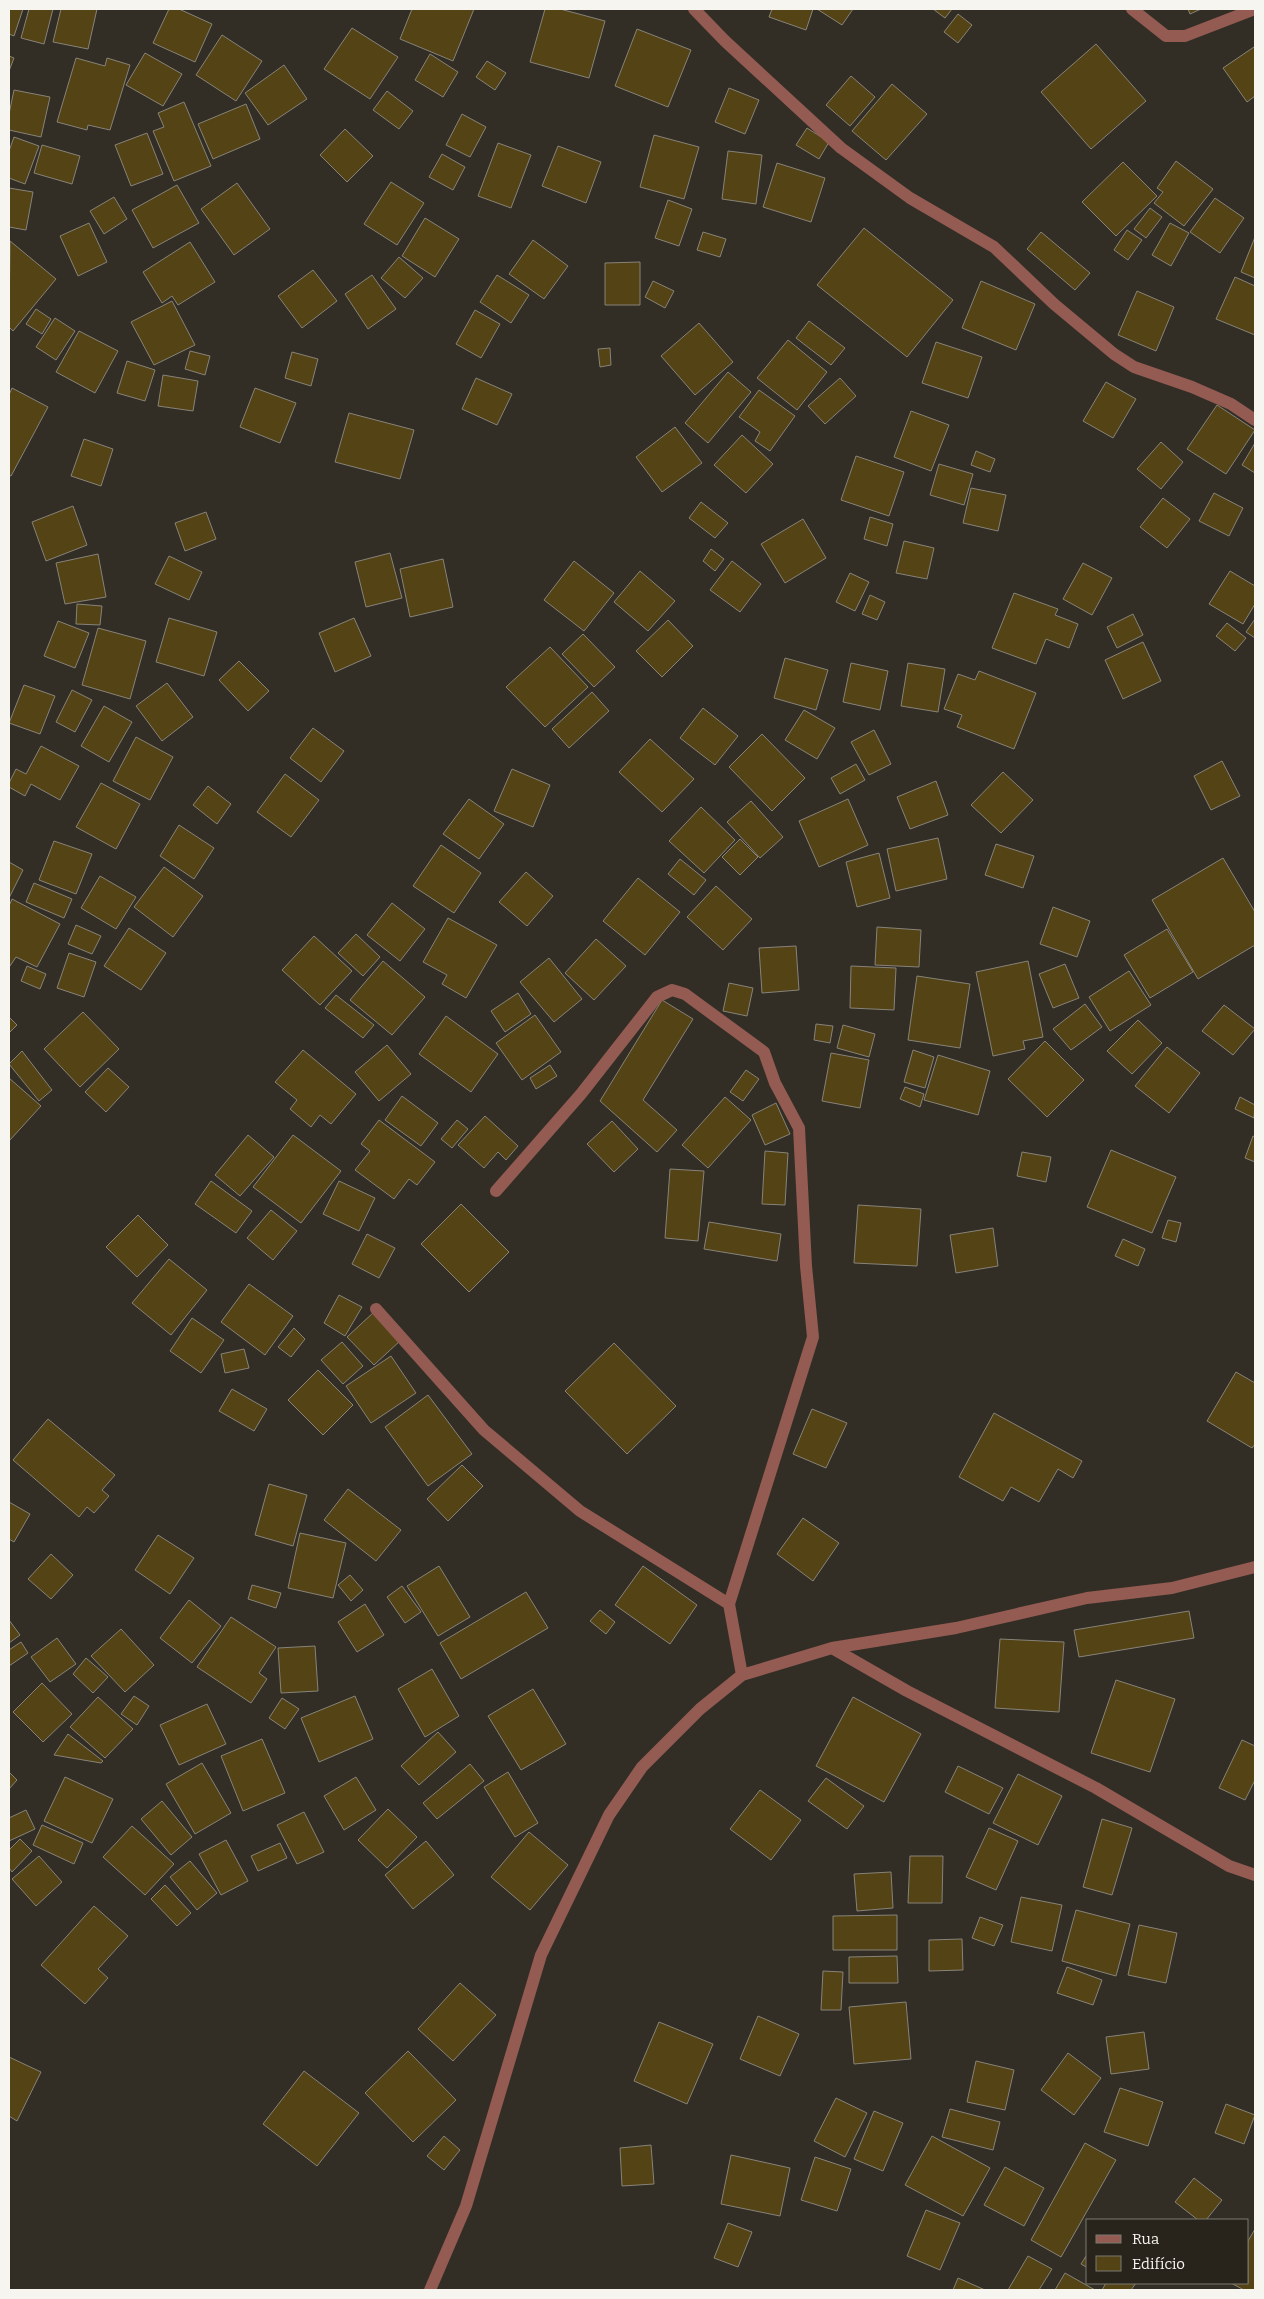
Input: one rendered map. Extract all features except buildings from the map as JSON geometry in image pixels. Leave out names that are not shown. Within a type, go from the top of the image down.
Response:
[{"type":"street","points":[[694,9],[725,41],[841,148],[910,198],[994,247],[1054,304],[1114,354],[1134,367],[1192,387],[1230,404],[1255,420]]},
{"type":"street","points":[[1132,9],[1166,36],[1185,36],[1255,9]]},
{"type":"street","points":[[496,1190],[581,1094],[657,997],[672,990],[685,994],[764,1052],[776,1083],[799,1128],[806,1266],[813,1337],[729,1604],[742,1675]]},
{"type":"street","points":[[376,1308],[484,1430],[580,1511],[729,1604]]},
{"type":"street","points":[[430,2290],[466,2206],[541,1955],[610,1815],[642,1767],[700,1709],[742,1675],[832,1648],[956,1628],[1086,1598],[1172,1588],[1255,1567]]},
{"type":"street","points":[[832,1648],[907,1691],[1096,1788],[1228,1866],[1255,1875]]}]
